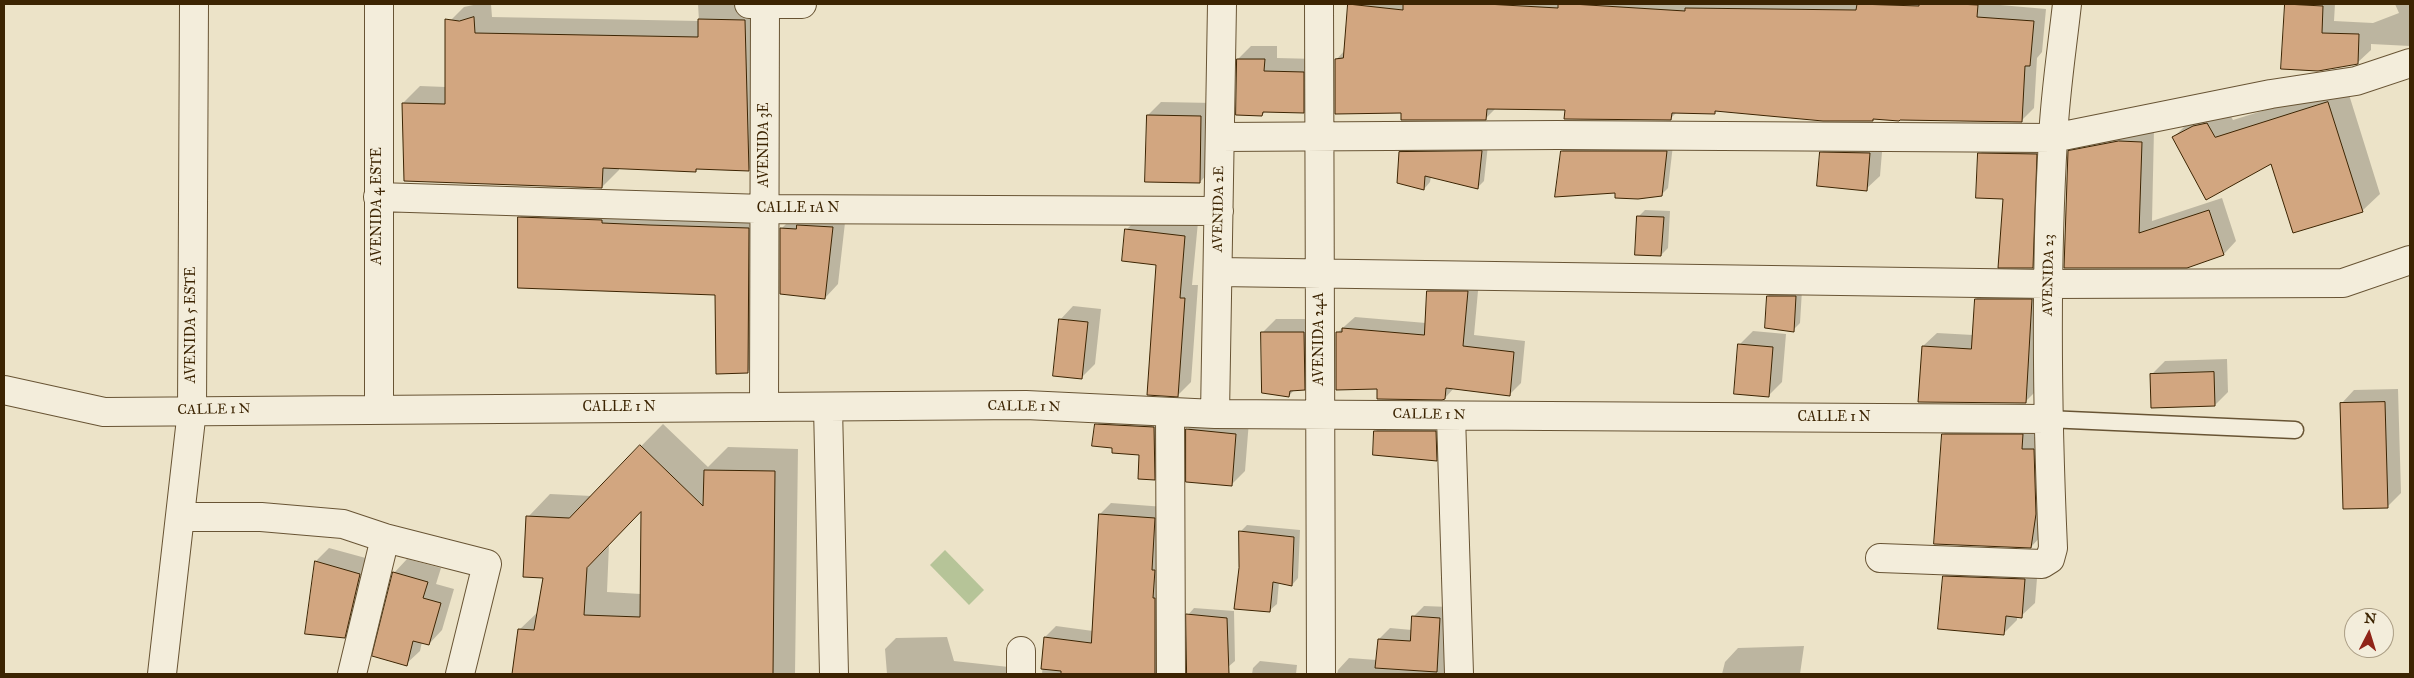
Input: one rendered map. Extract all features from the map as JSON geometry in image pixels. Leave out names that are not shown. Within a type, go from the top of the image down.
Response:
[{"type":"street","name":"AVENIDA 5 ESTE","points":[[162,674],[192,410],[194,4]]},
{"type":"street","name":"AVENIDA 4 ESTE","points":[[379,4],[379,408]]},
{"type":"street","points":[[749,4],[802,4]]},
{"type":"street","name":"AVENIDA 3E","points":[[764,407],[765,4]]},
{"type":"street","name":"AVENIDA 2E","points":[[1215,414],[1222,4]]},
{"type":"street","name":"AVENIDA 24A","points":[[1319,4],[1320,674]]},
{"type":"street","name":"AVENIDA 23","points":[[1880,558],[2042,564],[2050,559],[2053,548],[2047,419],[2048,284],[2053,138],[2066,4]]},
{"type":"street","points":[[1220,137],[1557,135],[2053,138],[2270,94],[2356,81],[2410,63]]},
{"type":"street","name":"CALLE 1A N","points":[[378,197],[764,209],[1219,211]]},
{"type":"street","points":[[1218,272],[2048,284],[2343,283],[2410,260]]},
{"type":"street","name":"CALLE 1 N","points":[[4,390],[104,412],[379,408],[1026,405],[1215,414],[2047,419]]},
{"type":"street","points":[[828,407],[834,674]]},
{"type":"street","points":[[1170,412],[1171,674]]},
{"type":"street","points":[[1452,416],[1459,674]]},
{"type":"street","points":[[180,517],[261,518],[343,524],[385,538],[487,564],[460,674]]},
{"type":"street","points":[[352,674],[385,538]]},
{"type":"lane","points":[[2047,419],[2295,430]]},
{"type":"green space","points":[[945,550],[984,590],[969,605],[930,565]]},
{"type":"building","points":[[1348,4],[1403,10],[1403,4],[1486,4],[1558,8],[1558,4],[1572,4],[1685,11],[1685,8],[1856,10],[1857,4],[1919,6],[1919,4],[1958,4],[1978,5],[1977,17],[2034,21],[2030,66],[2025,66],[2022,122],[1873,119],[1873,121],[1823,121],[1715,111],[1715,114],[1672,113],[1671,120],[1564,119],[1565,110],[1487,109],[1486,120],[1401,120],[1401,113],[1335,114],[1335,59],[1343,58]]},
{"type":"building","points":[[2285,4],[2323,6],[2322,33],[2359,34],[2358,64],[2318,71],[2281,69]]},
{"type":"building","points":[[474,17],[475,33],[698,37],[698,19],[745,20],[749,171],[696,169],[696,172],[603,168],[602,188],[404,181],[402,103],[445,104],[445,19],[459,21]]},
{"type":"building","points":[[1237,59],[1265,59],[1264,71],[1304,72],[1304,113],[1263,112],[1262,116],[1236,115]]},
{"type":"building","points":[[2328,102],[2363,212],[2293,233],[2271,164],[2206,200],[2172,137],[2193,126],[2207,123],[2215,137]]},
{"type":"building","points":[[1147,115],[1201,116],[1200,183],[1145,182]]},
{"type":"building","points":[[2119,141],[2142,142],[2139,233],[2209,210],[2224,255],[2187,268],[2064,268],[2068,151]]},
{"type":"building","points":[[1482,151],[1478,189],[1425,176],[1424,190],[1397,183],[1399,152]]},
{"type":"building","points":[[1561,151],[1667,151],[1662,196],[1638,199],[1615,198],[1615,193],[1555,197]]},
{"type":"building","points":[[1820,152],[1870,153],[1867,191],[1817,186]]},
{"type":"building","points":[[1978,153],[2037,154],[2033,268],[1998,268],[2003,199],[1976,198]]},
{"type":"building","points":[[1637,216],[1664,217],[1661,256],[1635,255]]},
{"type":"building","points":[[518,217],[602,220],[602,223],[749,228],[748,373],[716,374],[715,295],[518,288]]},
{"type":"building","points":[[797,225],[833,227],[825,299],[780,294],[780,228],[796,229]]},
{"type":"building","points":[[1125,229],[1185,236],[1180,298],[1185,298],[1178,397],[1147,395],[1156,265],[1122,261]]},
{"type":"building","points":[[1427,291],[1468,291],[1463,346],[1514,352],[1510,396],[1446,388],[1445,399],[1442,400],[1377,399],[1377,389],[1336,390],[1336,332],[1342,332],[1342,328],[1424,335]]},
{"type":"building","points":[[1767,296],[1796,296],[1794,332],[1765,328]]},
{"type":"building","points":[[1975,299],[2032,299],[2026,403],[1918,402],[1922,346],[1971,349]]},
{"type":"building","points":[[1059,319],[1088,322],[1082,379],[1053,376]]},
{"type":"building","points":[[1261,332],[1304,332],[1305,390],[1290,391],[1289,397],[1262,393]]},
{"type":"building","points":[[1738,344],[1773,347],[1769,397],[1734,394]]},
{"type":"building","points":[[2214,372],[2215,406],[2151,408],[2150,374]]},
{"type":"building","points":[[2385,402],[2388,508],[2343,509],[2340,403]]},
{"type":"building","points":[[1095,424],[1154,427],[1155,480],[1138,479],[1139,455],[1112,453],[1112,448],[1092,446]]},
{"type":"building","points":[[1186,429],[1236,434],[1232,486],[1186,482]]},
{"type":"building","points":[[1374,431],[1436,431],[1437,461],[1373,455]]},
{"type":"building","points":[[1942,434],[2023,434],[2022,449],[2034,449],[2036,514],[2031,548],[1934,544]]},
{"type":"building","points":[[640,445],[703,506],[704,470],[775,471],[773,674],[512,674],[518,629],[534,630],[543,578],[523,577],[526,516],[569,518]],"holes":[[[641,512],[640,617],[584,615],[587,568]]]},
{"type":"building","points":[[1099,514],[1155,518],[1152,570],[1155,570],[1153,598],[1155,598],[1155,674],[1061,674],[1061,671],[1041,669],[1044,637],[1091,643]]},
{"type":"building","points":[[1239,531],[1294,537],[1292,586],[1273,582],[1270,612],[1234,609],[1239,568]]},
{"type":"building","points":[[315,561],[360,574],[345,638],[305,634]]},
{"type":"building","points":[[393,572],[428,582],[423,598],[441,603],[429,645],[413,641],[407,666],[372,656]]},
{"type":"building","points":[[1943,576],[2025,579],[2022,618],[2006,616],[2004,635],[1938,629]]},
{"type":"building","points":[[1186,614],[1227,618],[1229,674],[1187,674]]},
{"type":"building","points":[[1412,616],[1440,618],[1437,672],[1375,668],[1378,639],[1410,641]]}]
